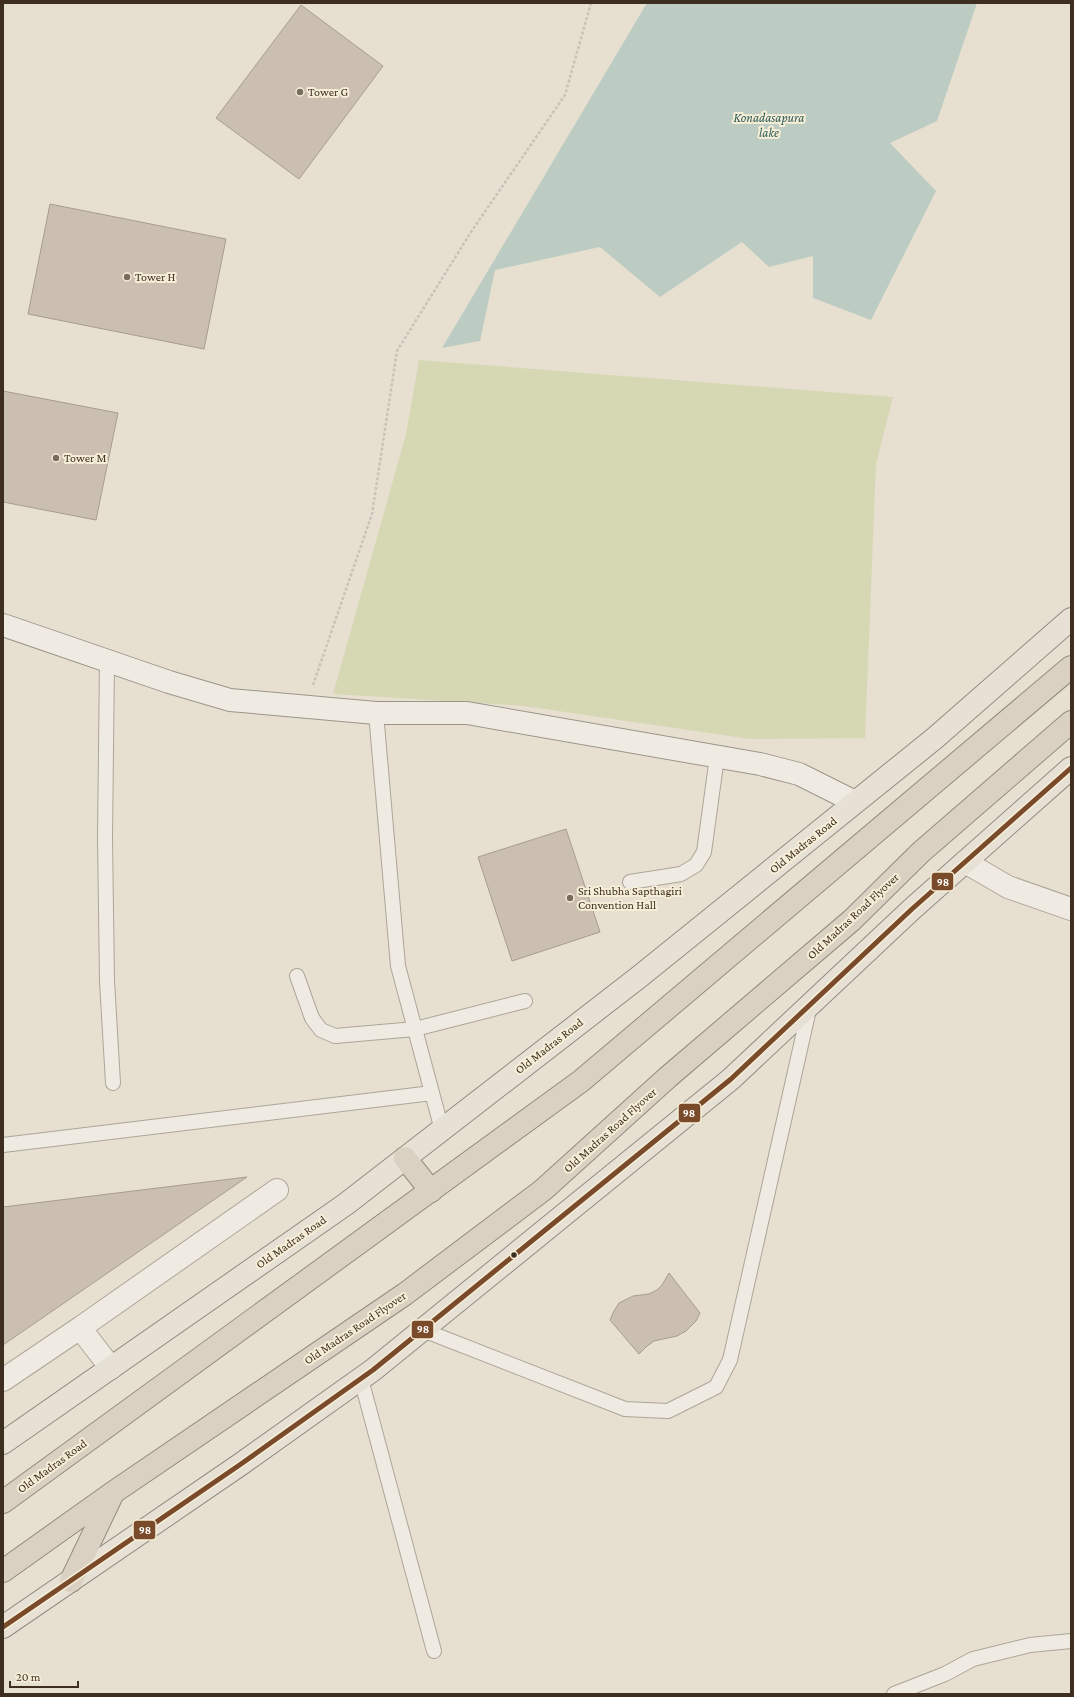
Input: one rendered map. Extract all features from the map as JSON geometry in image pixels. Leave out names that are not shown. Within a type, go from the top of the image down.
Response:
[{"type":"highway","points":[[405,1158],[431,1191],[581,1081],[1071,667]]},
{"type":"highway","name":"Old Madras Road Flyover","points":[[114,1492],[405,1294],[543,1190],[668,1077],[852,920],[921,852],[1071,722]]},
{"type":"highway","name":"Old Madras Road","points":[[3,1502],[431,1191]]},
{"type":"highway","points":[[3,1571],[114,1492]]},
{"type":"highway","points":[[71,1581],[114,1492]]},
{"type":"main road","name":"Old Madras Road","points":[[3,1443],[346,1204],[442,1130],[639,977],[935,738],[1071,619]]},
{"type":"main road","points":[[3,1627],[360,1379],[423,1330],[731,1079],[912,909],[1071,768]]},
{"type":"street","points":[[3,625],[169,682],[230,700],[376,713],[467,713],[760,764],[799,774],[855,802]]},
{"type":"street","points":[[965,862],[1008,887],[1071,909]]},
{"type":"street","points":[[3,1380],[277,1190]]},
{"type":"street","points":[[80,1328],[111,1368]]},
{"type":"lane","points":[[107,661],[105,846],[107,981],[113,1083]]},
{"type":"lane","points":[[376,713],[398,966],[442,1130]]},
{"type":"lane","points":[[630,882],[681,874],[696,866],[704,852],[717,757]]},
{"type":"lane","points":[[297,976],[312,1018],[321,1030],[335,1036],[415,1029],[525,1001]]},
{"type":"lane","points":[[423,1330],[625,1409],[668,1412],[716,1387],[730,1360],[810,1004]]},
{"type":"lane","points":[[3,1145],[432,1093]]},
{"type":"lane","points":[[360,1379],[434,1651]]},
{"type":"lane","points":[[894,1694],[945,1674],[973,1659],[1030,1645],[1071,1641]]},
{"type":"path","points":[[305,707],[372,514],[397,351],[471,232],[565,95],[591,3]]},
{"type":"green space","points":[[419,360],[893,397],[876,464],[865,738],[750,739],[524,706],[333,694],[406,434]]},
{"type":"water","name":"Konadasapura lake","points":[[647,3],[977,3],[937,121],[890,143],[936,191],[871,320],[813,298],[813,256],[769,267],[742,242],[660,297],[600,247],[495,270],[480,341],[442,348]]},
{"type":"building","name":"Tower G","points":[[301,5],[383,66],[299,179],[216,118]]},
{"type":"building","name":"Tower H","points":[[50,204],[226,239],[204,349],[28,314]]},
{"type":"building","name":"Tower M","points":[[3,391],[118,413],[96,520],[3,502]]},
{"type":"building","points":[[566,829],[600,932],[512,961],[478,857]]},
{"type":"building","points":[[247,1177],[3,1345],[3,1207]]},
{"type":"building","points":[[669,1273],[700,1313],[696,1321],[686,1331],[677,1336],[654,1341],[639,1354],[610,1320],[619,1303],[633,1296],[649,1294],[657,1290],[662,1285]]},
{"type":"transit line","name":"98","points":[[3,1627],[241,1464],[373,1370],[731,1079],[912,909],[1071,768]]},
{"type":"place","name":"Tower G","points":[[300,92]]},
{"type":"place","name":"Tower H","points":[[127,277]]},
{"type":"place","name":"Tower M","points":[[56,458]]},
{"type":"place","name":"Sri Shubha Sapthagiri Convention Hall","points":[[570,898]]}]
